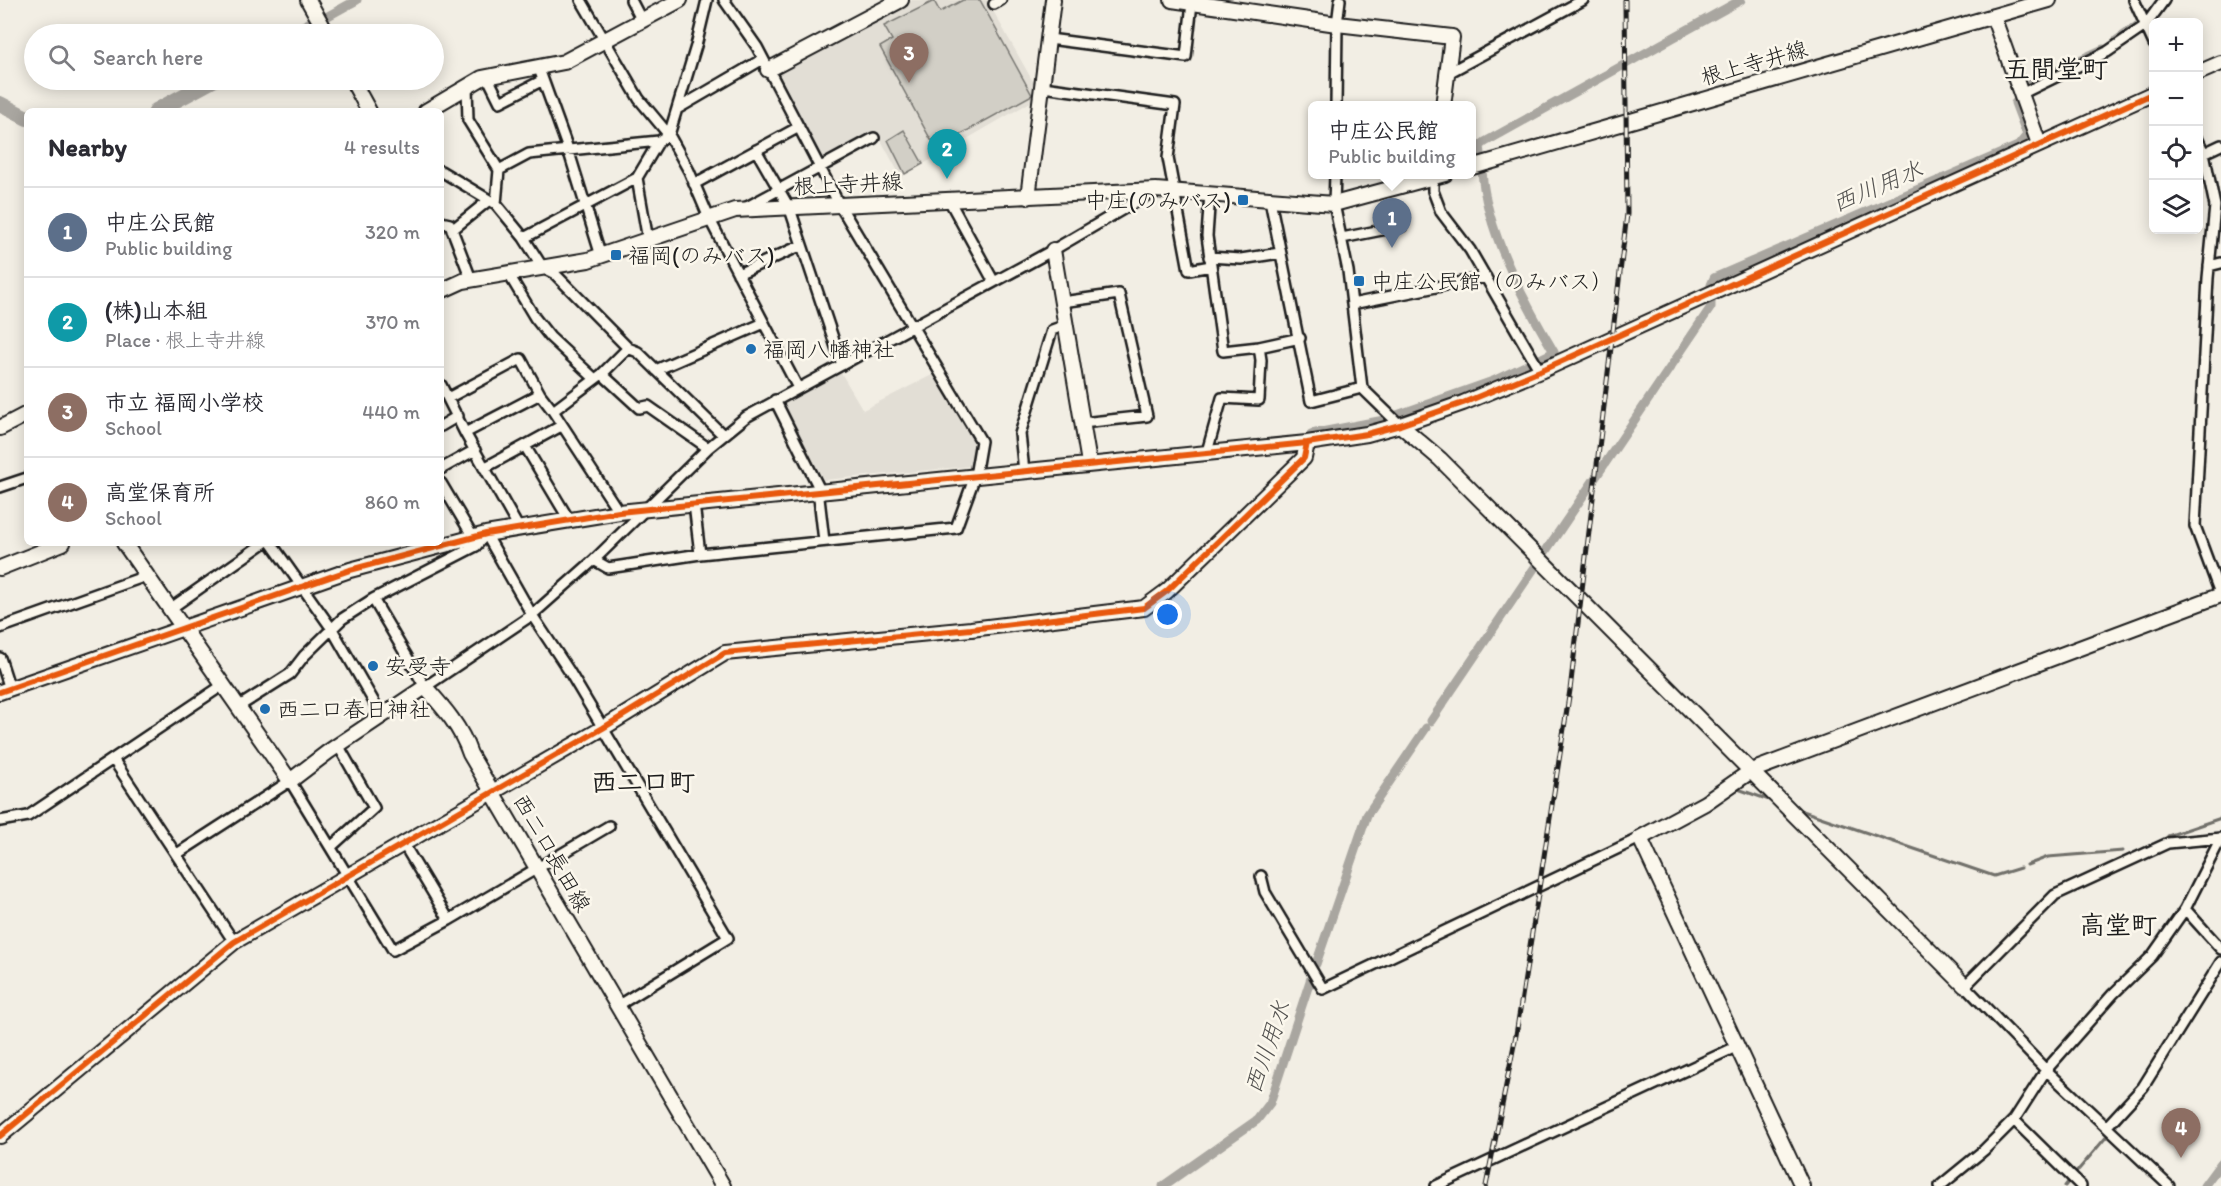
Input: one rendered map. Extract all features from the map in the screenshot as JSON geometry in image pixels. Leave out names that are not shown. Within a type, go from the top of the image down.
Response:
[{"type":"street","points":[[308,0],[321,24]]},
{"type":"street","points":[[581,0],[639,99],[669,135],[709,218],[798,388]]},
{"type":"street","points":[[631,0],[642,21]]},
{"type":"street","points":[[431,108],[487,76],[564,62],[680,0]]},
{"type":"street","points":[[499,170],[529,154],[659,141],[669,135],[707,0]]},
{"type":"street","points":[[594,560],[608,568],[700,554],[956,528],[975,476],[981,441],[839,204],[766,65],[724,0]]},
{"type":"street","points":[[677,109],[901,0]]},
{"type":"street","points":[[1028,197],[1053,0]]},
{"type":"street","points":[[1172,0],[1337,24],[1452,37],[1444,101]]},
{"type":"street","points":[[1336,101],[1337,24],[1340,0]]},
{"type":"street","points":[[1448,73],[1583,0]]},
{"type":"street","name":"根上寺井線","points":[[1476,166],[2049,0]]},
{"type":"street","points":[[2134,0],[2149,34]]},
{"type":"street","points":[[2021,94],[2107,52],[2145,26],[2164,0]]},
{"type":"street","points":[[1049,39],[1186,57],[1192,3]]},
{"type":"street","points":[[1993,16],[2039,144]]},
{"type":"street","points":[[2201,72],[2221,63]]},
{"type":"street","points":[[538,66],[568,149],[602,256]]},
{"type":"street","points":[[487,76],[501,102],[543,80]]},
{"type":"street","points":[[452,230],[492,202],[499,170],[468,120],[467,86]]},
{"type":"street","points":[[1043,87],[1174,105],[1168,158],[1189,270],[1210,262],[1241,260],[1280,253]]},
{"type":"street","points":[[357,90],[367,108]]},
{"type":"street","points":[[444,545],[479,535],[568,518],[1307,443],[1367,434],[1463,403],[1540,371],[2149,95]]},
{"type":"street","points":[[694,184],[799,127]]},
{"type":"street","points":[[742,210],[874,138]]},
{"type":"street","points":[[524,238],[637,178],[659,141]]},
{"type":"street","points":[[1261,876],[1265,892],[1323,989],[1640,838],[1705,803],[1751,771],[2221,596],[2195,526],[2209,266],[2216,188],[2204,153],[2221,145]]},
{"type":"street","points":[[756,150],[790,208],[842,364]]},
{"type":"street","points":[[444,173],[492,202],[524,238],[543,268],[555,274],[628,348],[638,352],[723,435]]},
{"type":"street","points":[[637,178],[648,240]]},
{"type":"street","points":[[1335,179],[1335,204],[1352,304],[1362,388],[1440,459],[2046,1070],[2108,1125],[2169,1186]]},
{"type":"street","name":"根上寺井線","points":[[444,290],[471,279],[602,256],[709,218],[742,210],[1156,190],[1335,204],[1426,179]]},
{"type":"street","points":[[1436,179],[1433,191],[1441,212],[1470,250],[1540,371]]},
{"type":"street","points":[[177,854],[290,781],[338,745],[532,615],[594,560],[642,510],[708,448],[746,417],[1053,250],[1156,190]]},
{"type":"street","points":[[1210,193],[1207,236],[1223,351],[1259,347],[1300,338]]},
{"type":"street","points":[[949,200],[994,282]]},
{"type":"street","points":[[1270,200],[1300,338],[1311,401],[1362,388]]},
{"type":"street","points":[[444,223],[450,224],[471,279]]},
{"type":"street","points":[[1342,238],[1402,226]]},
{"type":"street","points":[[738,274],[802,245]]},
{"type":"street","points":[[1053,250],[1089,464]]},
{"type":"street","points":[[2209,266],[2221,263]]},
{"type":"street","points":[[508,273],[535,318],[550,337],[639,408],[648,406],[708,448]]},
{"type":"street","points":[[1352,304],[1486,277]]},
{"type":"street","points":[[1062,302],[1119,294],[1147,416],[1082,423]]},
{"type":"street","points":[[656,370],[764,323]]},
{"type":"street","points":[[1024,471],[1020,434],[1052,330],[1066,325]]},
{"type":"street","points":[[1208,452],[1222,398],[1259,400],[1261,360],[1259,347]]},
{"type":"street","points":[[553,411],[598,376],[628,348]]},
{"type":"street","points":[[448,398],[521,359],[540,394],[619,512]]},
{"type":"street","points":[[444,391],[518,527]]},
{"type":"street","points":[[465,433],[540,394]]},
{"type":"street","points":[[775,400],[821,492],[819,498],[824,541]]},
{"type":"street","points":[[0,428],[24,416]]},
{"type":"street","points":[[444,424],[458,416]]},
{"type":"street","points":[[484,468],[561,426]]},
{"type":"street","points":[[0,1136],[234,942],[603,728],[724,653],[1144,608],[1167,591],[1304,459],[1307,443]]},
{"type":"street","points":[[525,446],[568,518]]},
{"type":"street","points":[[444,467],[475,450]]},
{"type":"street","points":[[0,487],[24,479]]},
{"type":"street","points":[[444,487],[532,615],[729,938],[617,1006]]},
{"type":"street","points":[[694,504],[700,554]]},
{"type":"street","points":[[238,707],[290,674],[304,656],[342,619],[374,599],[476,546],[479,535]]},
{"type":"street","points":[[0,568],[55,546]]},
{"type":"street","points":[[126,546],[290,781],[393,950],[449,920],[609,826]]},
{"type":"street","points":[[170,609],[260,546]]},
{"type":"street","points":[[273,546],[332,628],[382,716]]},
{"type":"street","points":[[0,658],[5,690],[300,586],[440,546]]},
{"type":"street","points":[[0,628],[146,576]]},
{"type":"street","points":[[374,599],[425,687]]},
{"type":"street","points":[[0,821],[28,816],[223,685]]},
{"type":"street","name":"西二口長田線","points":[[425,687],[464,734],[470,754],[723,1186]]},
{"type":"street","points":[[331,847],[374,808],[338,745]]},
{"type":"street","points":[[113,759],[234,942]]},
{"type":"street","points":[[1640,838],[1802,1186]]},
{"type":"street","points":[[1965,986],[2055,895],[2168,843],[2221,838]]},
{"type":"street","points":[[1940,1186],[1984,1150],[2014,1120],[2046,1070],[2113,994],[2152,956],[2185,909],[2221,838]]},
{"type":"street","points":[[403,843],[449,920]]},
{"type":"street","points":[[2185,909],[2221,949]]},
{"type":"street","points":[[2108,1125],[2143,1087],[2221,963]]},
{"type":"street","points":[[1436,1186],[1738,1046]]},
{"type":"street","points":[[2014,1120],[2081,1186]]},
{"type":"shaded area","points":[[912,0],[987,0],[1041,96],[901,177],[877,133],[824,160],[778,71]]},
{"type":"shaded area","points":[[963,0],[980,0],[1032,95],[945,143],[931,140],[880,47],[892,40],[884,26],[934,1],[940,12]]},
{"type":"shaded area","points":[[904,130],[923,164],[905,174],[888,140]]},
{"type":"shaded area","points":[[840,371],[863,410],[934,374],[977,442],[973,466],[824,480],[782,403]]},
{"type":"waterway","points":[[328,16],[357,0]]},
{"type":"waterway","points":[[1481,154],[1480,146],[1485,142],[1741,0]]},
{"type":"waterway","name":"西川用水","points":[[2117,40],[2140,24]]},
{"type":"waterway","name":"西川用水","points":[[2030,83],[2103,49]]},
{"type":"waterway","points":[[162,108],[195,90]]},
{"type":"waterway","name":"西川用水","points":[[1711,285],[1714,278],[2018,146],[2027,135],[2015,103]]},
{"type":"waterway","points":[[0,104],[24,116]]},
{"type":"waterway","points":[[1482,170],[1490,216],[1498,240],[1519,288],[1554,352],[1538,360]]},
{"type":"waterway","name":"西川用水","points":[[1541,558],[1711,307],[1711,300]]},
{"type":"waterway","points":[[1397,415],[1493,381],[1529,364]]},
{"type":"waterway","points":[[1311,434],[1384,420]]},
{"type":"waterway","name":"西川用水","points":[[1431,721],[1537,564]]},
{"type":"waterway","name":"西川用水","points":[[1316,964],[1367,815],[1426,728]]},
{"type":"waterway","points":[[1738,789],[1772,801]]},
{"type":"waterway","points":[[1797,809],[1994,876],[2020,868]]},
{"type":"waterway","points":[[2168,836],[2221,818]]},
{"type":"waterway","points":[[2027,865],[2048,857],[2123,851]]},
{"type":"waterway","points":[[2161,1067],[2221,972]]},
{"type":"waterway","name":"西川用水","points":[[1163,1186],[1257,1120],[1270,1103],[1311,978]]},
{"type":"waterway","points":[[2116,1125],[2130,1108]]},
{"type":"waterway","points":[[2074,1175],[2108,1135]]},
{"type":"waterway","points":[[2204,1186],[2221,1163]]},
{"type":"waterway","points":[[2065,1186],[2069,1181]]},
{"type":"railway","points":[[1486,1186],[1516,1035],[1570,690],[1627,214],[1625,0]]},
{"type":"cycle path","points":[[444,545],[486,534],[619,512],[1307,443],[1367,434],[1463,403],[1540,371],[2149,95]]},
{"type":"cycle path","points":[[0,1136],[234,942],[603,728],[725,653],[971,629],[1144,608],[1167,591],[1304,458],[1307,443]]},
{"type":"cycle path","points":[[0,692],[350,570],[441,546]]},
{"type":"place","name":"市立 福岡小学校","points":[[909,83]]},
{"type":"place","name":"(株)山本組","points":[[947,179]]},
{"type":"place","name":"中庄(のみバス)","points":[[1243,200]]},
{"type":"place","name":"中庄公民館","points":[[1392,248]]},
{"type":"place","name":"福岡(のみバス)","points":[[616,255]]},
{"type":"place","name":"中庄公民館（のみバス）","points":[[1359,281]]},
{"type":"place","name":"福岡八幡神社","points":[[751,349]]},
{"type":"place","name":"安受寺","points":[[373,666]]},
{"type":"place","name":"西二口春日神社","points":[[265,709]]},
{"type":"place","name":"高堂保育所","points":[[2181,1158]]},
{"type":"district","name":"五間堂町","points":[[2056,69]]},
{"type":"district","name":"西二口町","points":[[643,782]]},
{"type":"district","name":"高堂町","points":[[2118,925]]}]
